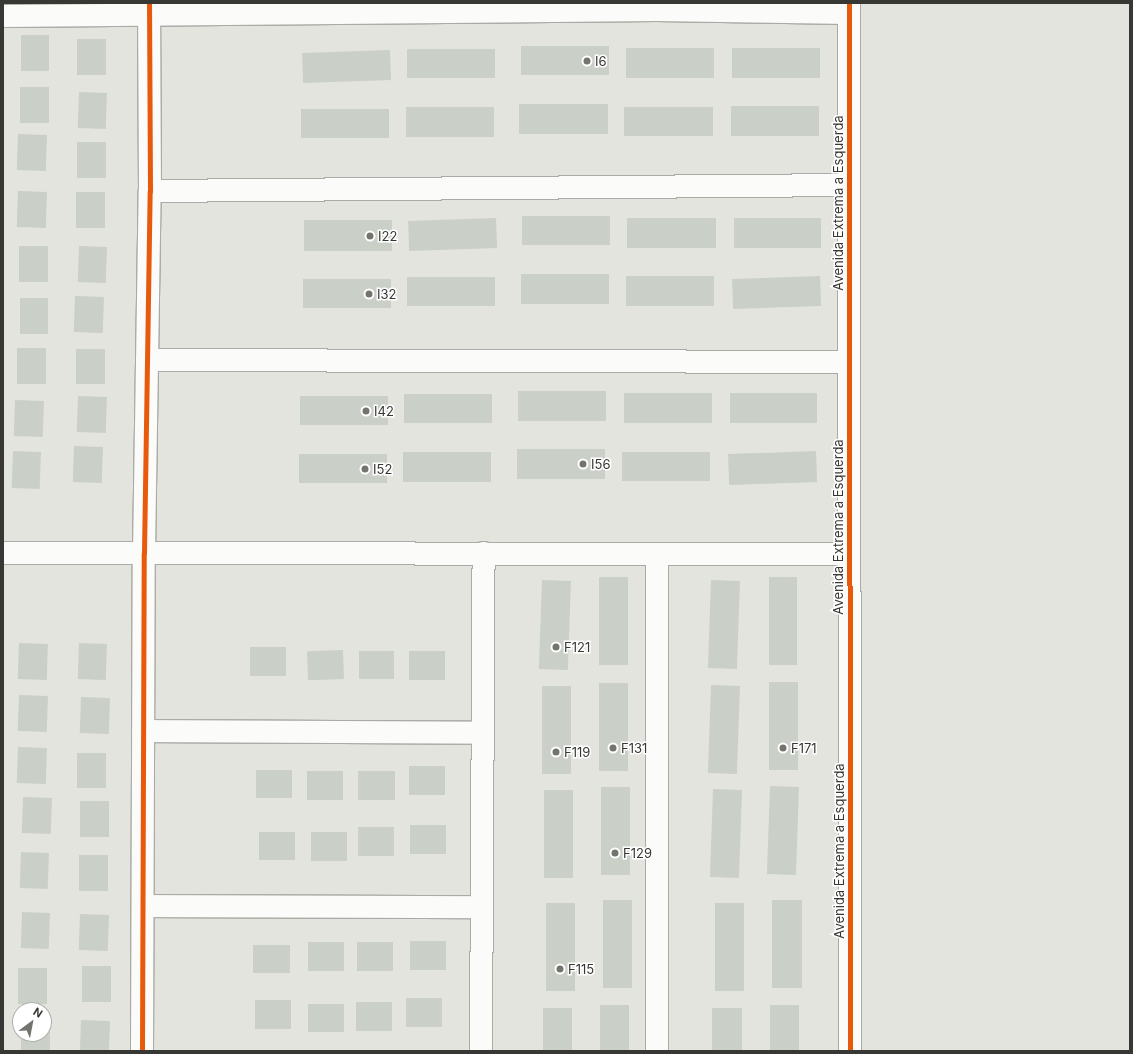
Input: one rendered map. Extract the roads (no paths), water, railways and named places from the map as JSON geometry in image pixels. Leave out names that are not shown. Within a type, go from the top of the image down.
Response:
[{"type":"street","points":[[3,16],[148,9],[656,6],[849,8]]},
{"type":"street","name":"Avenida Extrema a Esquerda","points":[[849,8],[850,1051]]},
{"type":"street","points":[[142,1051],[144,553],[150,191],[148,9]]},
{"type":"street","points":[[150,191],[849,185]]},
{"type":"street","points":[[147,360],[849,362]]},
{"type":"street","points":[[3,553],[849,554]]},
{"type":"street","points":[[481,1051],[484,553]]},
{"type":"street","points":[[657,554],[657,1051]]},
{"type":"street","points":[[143,731],[483,733]]},
{"type":"street","points":[[143,906],[482,906]]},
{"type":"place","name":"I6","points":[[587,61]]},
{"type":"place","name":"I22","points":[[370,236]]},
{"type":"place","name":"I32","points":[[369,294]]},
{"type":"place","name":"I42","points":[[366,411]]},
{"type":"place","name":"I56","points":[[583,464]]},
{"type":"place","name":"I52","points":[[365,469]]},
{"type":"place","name":"F121","points":[[556,647]]},
{"type":"place","name":"F131","points":[[613,748]]},
{"type":"place","name":"F171","points":[[783,748]]},
{"type":"place","name":"F119","points":[[556,752]]},
{"type":"place","name":"F129","points":[[615,853]]},
{"type":"place","name":"F115","points":[[560,969]]}]
